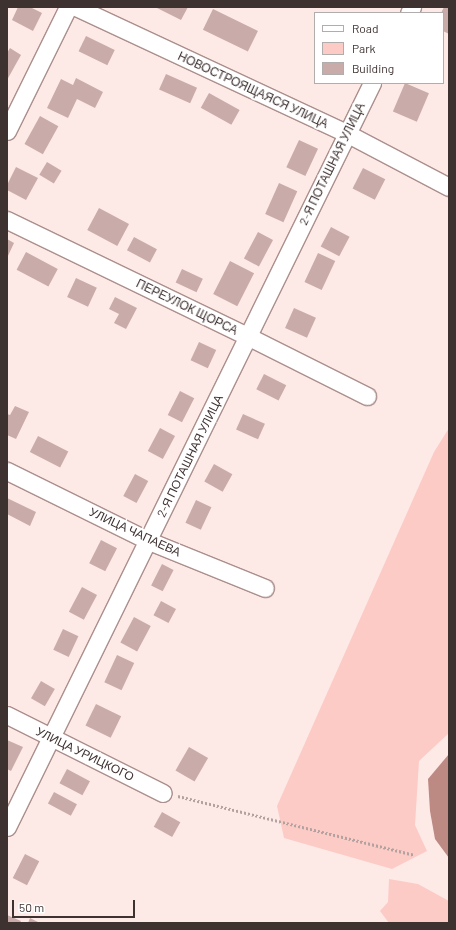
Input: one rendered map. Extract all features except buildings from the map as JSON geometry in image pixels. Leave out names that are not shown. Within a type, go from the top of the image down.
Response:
[{"type":"street","points":[[7,131],[68,7]]},
{"type":"street","name":"НОВОСТРОЯЩАЯСЯ УЛИЦА","points":[[76,7],[346,133],[449,187]]},
{"type":"street","name":"2-Я ПОТАШНАЯ УЛИЦА","points":[[7,828],[249,337],[346,133],[371,84]]},
{"type":"street","name":"ПЕРЕУЛОК ЩОРСА","points":[[7,220],[367,396]]},
{"type":"street","name":"УЛИЦА ЧАПАЕВА","points":[[7,471],[149,541],[265,588]]},
{"type":"street","name":"УЛИЦА УРИЦКОГО","points":[[7,715],[52,736],[164,793]]},
{"type":"path","points":[[164,793],[414,855]]},
{"type":"green space","points":[[449,428],[449,733],[419,761],[415,825],[427,851],[392,869],[284,838],[277,806],[434,452]]},
{"type":"green space","points":[[389,879],[418,884],[449,901],[449,923],[389,923],[380,911],[388,902]]},
{"type":"shaded area","points":[[449,754],[449,858],[435,839],[430,811],[428,779]]}]
